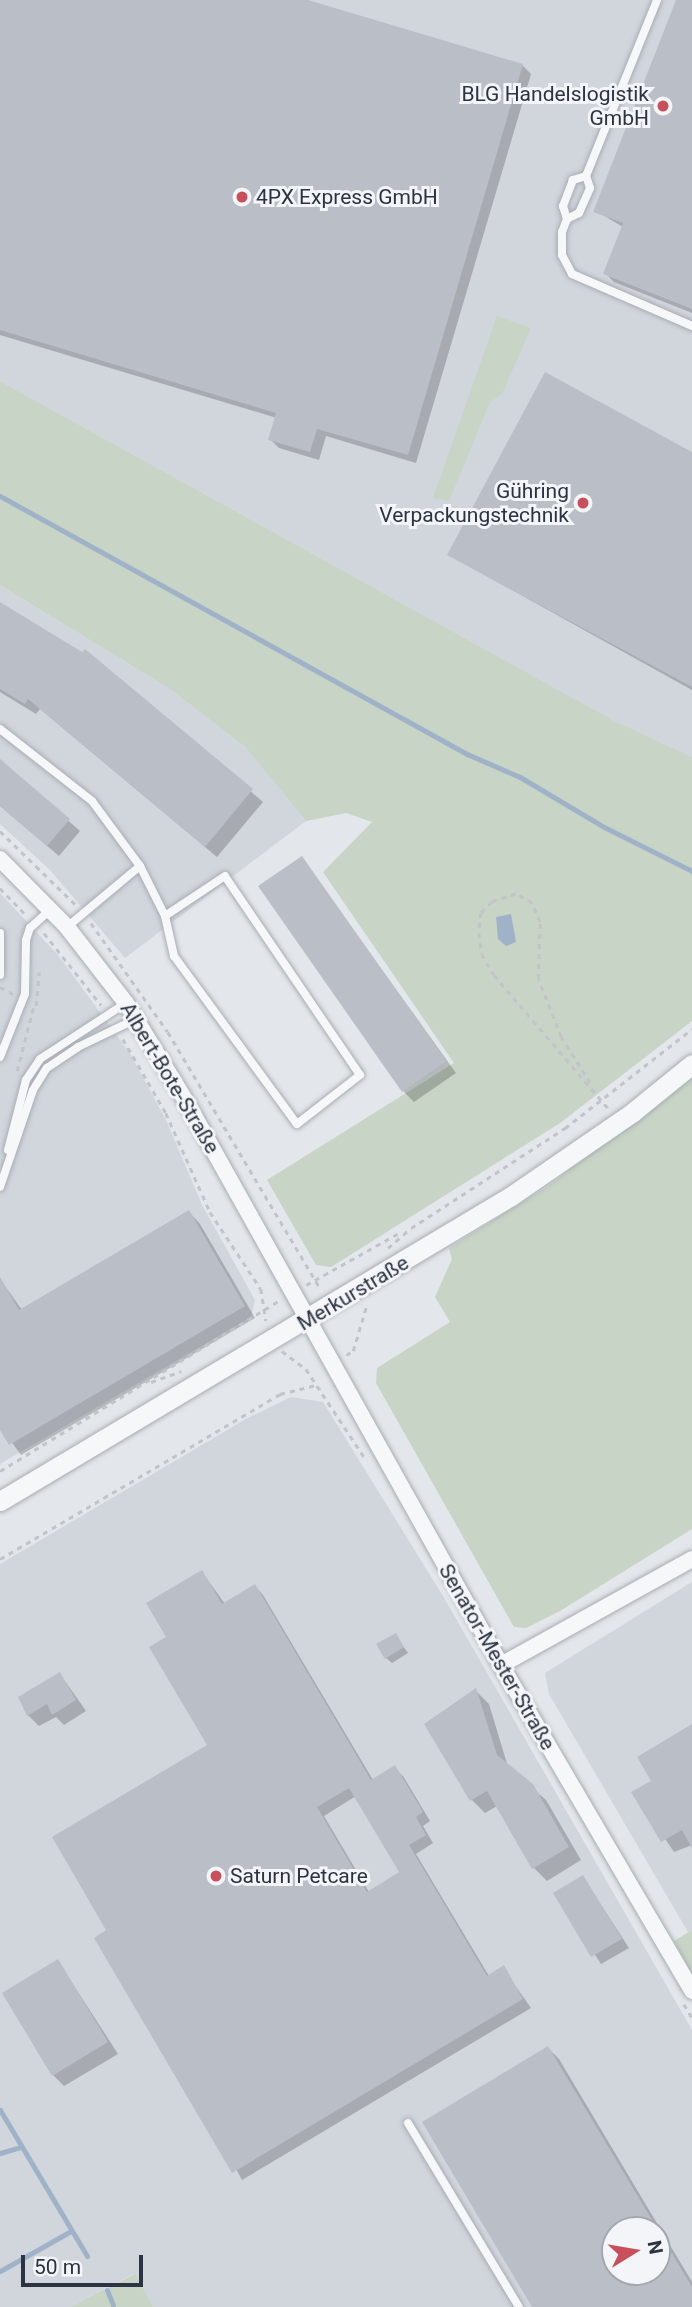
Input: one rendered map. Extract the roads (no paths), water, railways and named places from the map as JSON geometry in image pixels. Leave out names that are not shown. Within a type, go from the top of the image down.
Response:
[{"type":"street","name":"Albert-Bote-Straße","points":[[0,859],[67,927],[126,1003],[307,1320]]},
{"type":"street","name":"Merkurstraße","points":[[0,1501],[500,1203],[619,1122],[692,1064]]},
{"type":"street","name":"Senator-Mester-Straße","points":[[307,1320],[501,1665],[692,1991]]},
{"type":"street","points":[[501,1665],[692,1559]]},
{"type":"lane","points":[[567,219],[579,213],[590,188],[586,176],[657,0]]},
{"type":"lane","points":[[586,176],[573,180],[563,206],[567,219],[562,255],[572,274],[692,326]]},
{"type":"lane","points":[[0,729],[92,801],[140,866],[165,916],[174,956],[297,1124],[360,1075],[225,876],[165,916]]},
{"type":"lane","points":[[67,927],[140,866]]},
{"type":"lane","points":[[0,1057],[23,999],[26,940],[35,924],[51,909]]},
{"type":"lane","points":[[0,933],[0,975]]},
{"type":"lane","points":[[0,1178],[26,1080],[40,1059],[126,1003]]},
{"type":"lane","points":[[0,1187],[33,1090],[47,1068],[136,1019]]},
{"type":"lane","points":[[408,2123],[519,2307]]},
{"type":"water","points":[[511,914],[516,942],[506,946],[498,939],[496,917]]},
{"type":"waterway","points":[[0,496],[467,754],[520,777],[604,827],[692,871]]},
{"type":"waterway","points":[[0,2110],[87,2256]]},
{"type":"waterway","points":[[0,2153],[21,2147]]},
{"type":"waterway","points":[[0,2271],[71,2231]]},
{"type":"waterway","points":[[107,2290],[113,2305]]},
{"type":"place","name":"BLG Handelslogistik GmbH","points":[[663,106]]},
{"type":"place","name":"4PX Express GmbH","points":[[242,197]]},
{"type":"place","name":"Gühring Verpackungstechnik","points":[[583,503]]},
{"type":"place","name":"Saturn Petcare","points":[[216,1876]]}]
